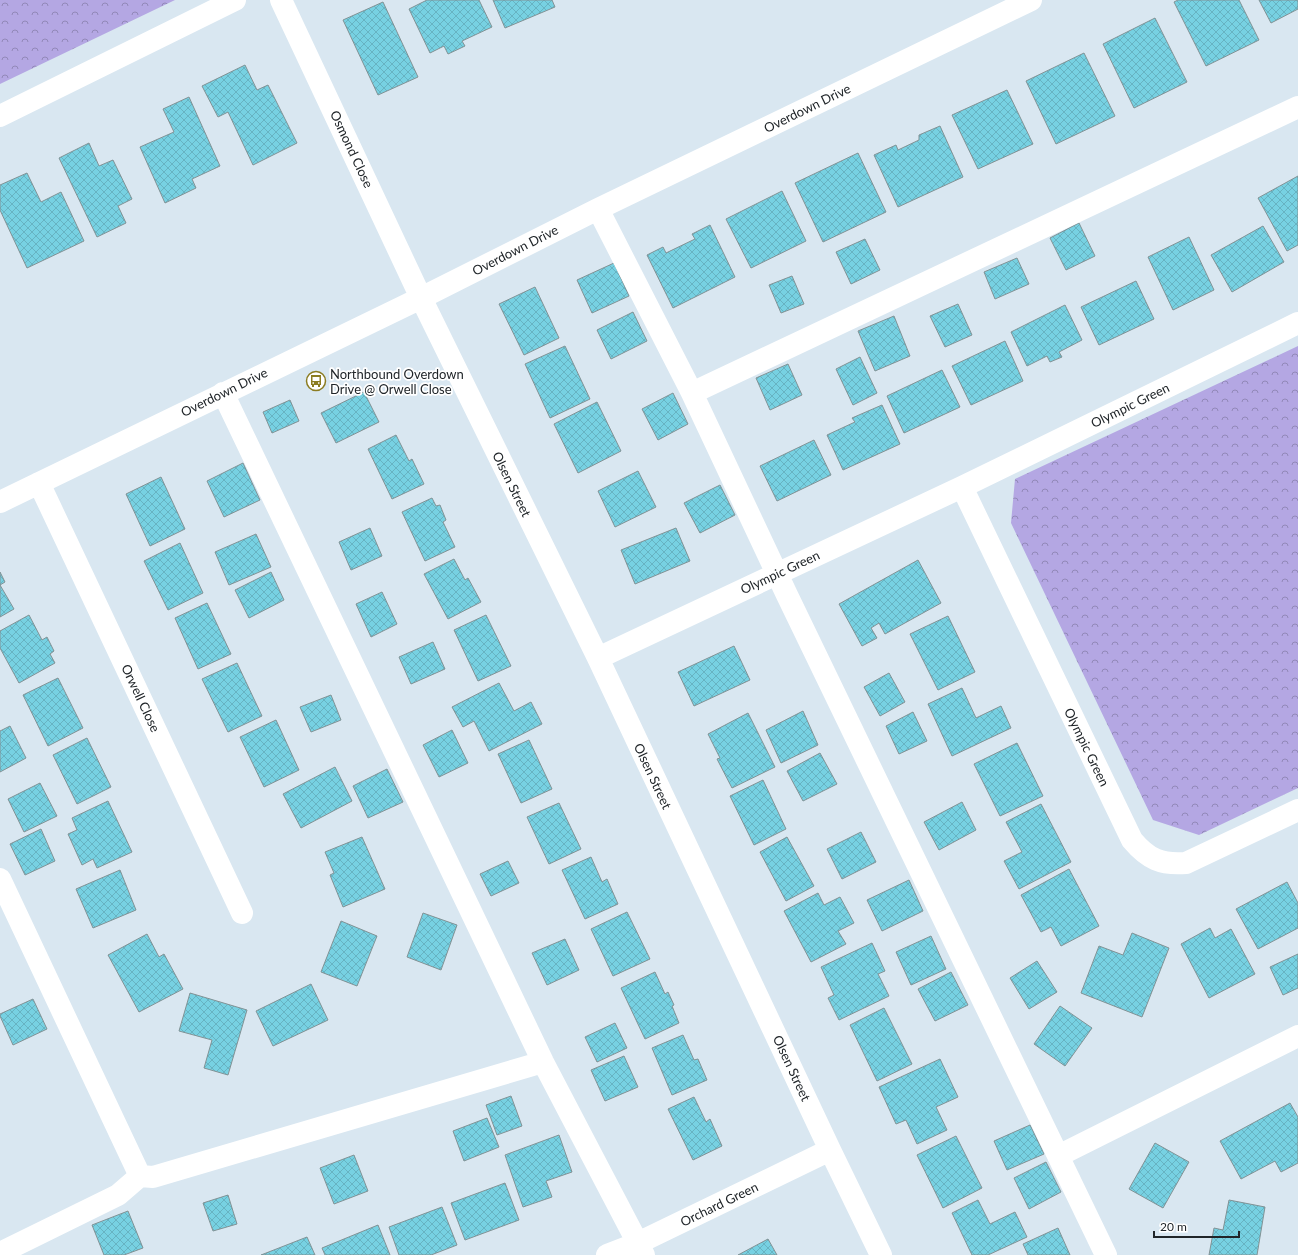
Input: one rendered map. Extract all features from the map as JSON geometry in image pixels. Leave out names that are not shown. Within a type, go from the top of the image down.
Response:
[{"type":"street","points":[[0,116],[235,0]]},
{"type":"street","name":"Osmond Close","points":[[281,0],[421,298]]},
{"type":"street","name":"Overdown Drive","points":[[0,502],[421,298],[598,208],[1031,0]]},
{"type":"street","points":[[692,393],[1298,107]]},
{"type":"street","points":[[598,208],[692,393],[776,574],[1106,1255]]},
{"type":"street","name":"Olsen Street","points":[[421,298],[598,658],[881,1255]]},
{"type":"street","name":"Olympic Green","points":[[598,658],[962,487],[1298,323]]},
{"type":"street","points":[[223,393],[543,1062],[641,1249]]},
{"type":"street","name":"Orwell Close","points":[[40,483],[242,912]]},
{"type":"street","name":"Olympic Green","points":[[962,487],[1132,840],[1142,851],[1151,858],[1161,862],[1175,864],[1186,863],[1298,810]]},
{"type":"street","points":[[0,879],[140,1176]]},
{"type":"street","points":[[1058,1156],[1298,1036]]},
{"type":"street","points":[[0,1253],[118,1195],[140,1176],[153,1177],[543,1062]]},
{"type":"street","name":"Orchard Green","points":[[607,1255],[641,1249],[830,1150]]},
{"type":"green space","points":[[0,0],[175,0],[0,84]]},
{"type":"green space","points":[[1298,346],[1298,788],[1199,835],[1153,820],[1011,523],[1015,479]]},
{"type":"building","points":[[427,0],[479,0],[492,27],[462,41],[465,46],[448,54],[444,46],[430,53],[409,9]]},
{"type":"building","points":[[493,0],[552,0],[555,7],[505,28]]},
{"type":"building","points":[[1178,0],[1239,0],[1259,40],[1206,66],[1174,2]]},
{"type":"building","points":[[1259,0],[1298,0],[1298,9],[1271,23]]},
{"type":"building","points":[[383,2],[418,77],[378,95],[343,20]]},
{"type":"building","points":[[1155,18],[1187,82],[1134,108],[1103,44]]},
{"type":"building","points":[[1084,53],[1115,116],[1056,144],[1026,81]]},
{"type":"building","points":[[245,65],[257,90],[268,85],[297,143],[253,165],[228,112],[218,117],[202,86]]},
{"type":"building","points":[[1007,90],[1033,144],[978,169],[952,115]]},
{"type":"building","points":[[189,97],[220,166],[192,179],[196,188],[165,203],[140,147],[174,132],[163,109]]},
{"type":"building","points":[[940,126],[963,177],[898,207],[874,155],[896,145],[898,150],[919,140],[919,135]]},
{"type":"building","points":[[89,143],[99,166],[113,160],[132,199],[118,206],[126,223],[97,237],[59,158]]},
{"type":"building","points":[[858,153],[886,212],[823,242],[795,183]]},
{"type":"building","points":[[27,173],[41,202],[61,192],[84,241],[27,268],[0,210],[0,185]]},
{"type":"building","points":[[1298,176],[1298,245],[1287,251],[1258,198]]},
{"type":"building","points":[[782,191],[806,241],[751,268],[726,219]]},
{"type":"building","points":[[1079,223],[1095,256],[1066,270],[1050,238]]},
{"type":"building","points":[[710,225],[735,277],[673,308],[647,255],[663,247],[666,253],[695,239],[692,234]]},
{"type":"building","points":[[1263,226],[1284,262],[1232,292],[1211,255]]},
{"type":"building","points":[[1189,237],[1214,290],[1173,310],[1148,257]]},
{"type":"building","points":[[865,239],[880,270],[851,284],[836,252]]},
{"type":"building","points":[[1017,258],[1029,284],[995,299],[984,272]]},
{"type":"building","points":[[614,263],[629,296],[592,313],[577,280]]},
{"type":"building","points":[[792,276],[804,304],[781,313],[769,285]]},
{"type":"building","points":[[1136,281],[1154,319],[1099,345],[1081,307]]},
{"type":"building","points":[[535,287],[559,338],[524,355],[499,304]]},
{"type":"building","points":[[958,304],[972,335],[945,347],[930,316]]},
{"type":"building","points":[[1065,305],[1082,340],[1059,352],[1062,357],[1050,362],[1047,356],[1027,366],[1011,332]]},
{"type":"building","points":[[633,312],[647,341],[611,359],[597,330]]},
{"type":"building","points":[[894,316],[910,356],[875,371],[858,331]]},
{"type":"building","points":[[1005,341],[1023,381],[971,405],[952,366]]},
{"type":"building","points":[[565,346],[590,399],[550,418],[525,364]]},
{"type":"building","points":[[860,357],[877,393],[853,405],[836,369]]},
{"type":"building","points":[[788,364],[802,395],[770,410],[756,378]]},
{"type":"building","points":[[942,370],[960,407],[904,433],[887,396]]},
{"type":"building","points":[[364,392],[379,422],[336,443],[321,413]]},
{"type":"building","points":[[673,393],[688,424],[658,440],[642,409]]},
{"type":"building","points":[[290,400],[299,421],[272,433],[263,412]]},
{"type":"building","points":[[597,402],[621,451],[578,473],[554,424]]},
{"type":"building","points":[[882,405],[900,444],[843,470],[827,435],[855,422],[852,418]]},
{"type":"building","points":[[396,435],[409,461],[412,459],[424,484],[392,499],[368,449]]},
{"type":"building","points":[[814,440],[831,475],[777,501],[760,466]]},
{"type":"building","points":[[243,463],[260,500],[224,517],[207,481]]},
{"type":"building","points":[[638,471],[656,507],[615,527],[598,491]]},
{"type":"building","points":[[161,477],[185,529],[150,546],[126,494]]},
{"type":"building","points":[[720,485],[735,515],[700,533],[684,503]]},
{"type":"building","points":[[432,498],[436,506],[440,505],[446,520],[443,522],[455,547],[425,561],[402,512]]},
{"type":"building","points":[[370,528],[382,556],[351,570],[339,542]]},
{"type":"building","points":[[676,528],[690,561],[635,584],[621,550]]},
{"type":"building","points":[[256,534],[271,567],[229,585],[215,552]]},
{"type":"building","points":[[180,543],[203,593],[168,610],[144,561]]},
{"type":"building","points":[[454,559],[465,580],[468,578],[481,602],[448,619],[424,574]]},
{"type":"building","points":[[918,560],[941,603],[885,634],[879,623],[871,628],[877,638],[862,646],[839,604]]},
{"type":"building","points":[[0,572],[5,582],[0,585]]},
{"type":"building","points":[[271,572],[284,600],[249,618],[235,590]]},
{"type":"building","points":[[0,585],[14,609],[0,617]]},
{"type":"building","points":[[382,592],[397,624],[371,637],[356,604]]},
{"type":"building","points":[[207,603],[231,654],[198,669],[175,618]]},
{"type":"building","points":[[29,615],[42,640],[47,637],[54,651],[50,654],[55,663],[19,683],[0,648],[0,631]]},
{"type":"building","points":[[486,615],[511,666],[478,681],[454,630]]},
{"type":"building","points":[[948,616],[975,672],[938,690],[910,634]]},
{"type":"building","points":[[433,642],[445,669],[411,684],[399,657]]},
{"type":"building","points":[[734,646],[750,680],[694,706],[678,672]]},
{"type":"building","points":[[237,663],[262,716],[228,732],[202,679]]},
{"type":"building","points":[[889,673],[905,702],[880,716],[864,687]]},
{"type":"building","points":[[58,678],[83,728],[48,746],[23,695]]},
{"type":"building","points":[[499,683],[514,711],[531,702],[542,724],[489,751],[474,721],[463,727],[452,707]]},
{"type":"building","points":[[962,688],[976,718],[1001,706],[1011,728],[952,756],[928,704]]},
{"type":"building","points":[[331,695],[341,720],[311,732],[300,707]]},
{"type":"building","points":[[803,711],[818,745],[781,763],[766,730]]},
{"type":"building","points":[[913,712],[927,741],[899,754],[886,726]]},
{"type":"building","points":[[748,713],[775,767],[732,788],[717,759],[720,758],[708,734]]},
{"type":"building","points":[[276,720],[299,770],[264,787],[240,737]]},
{"type":"building","points":[[10,726],[26,758],[0,772],[0,731]]},
{"type":"building","points":[[452,730],[468,763],[439,777],[423,745]]},
{"type":"building","points":[[87,738],[111,787],[77,804],[53,755]]},
{"type":"building","points":[[529,740],[552,789],[521,803],[498,754]]},
{"type":"building","points":[[1017,743],[1043,796],[1000,816],[974,764]]},
{"type":"building","points":[[820,753],[837,784],[803,801],[787,771]]},
{"type":"building","points":[[335,767],[352,801],[301,828],[283,794]]},
{"type":"building","points":[[387,769],[403,802],[368,818],[353,786]]},
{"type":"building","points":[[763,780],[786,829],[754,845],[730,796]]},
{"type":"building","points":[[40,783],[57,816],[24,832],[8,799]]},
{"type":"building","points":[[108,801],[132,852],[97,868],[93,859],[82,865],[68,834],[77,830],[72,818]]},
{"type":"building","points":[[962,802],[976,830],[939,850],[924,822]]},
{"type":"building","points":[[559,803],[581,849],[549,864],[527,817]]},
{"type":"building","points":[[1041,804],[1071,862],[1019,889],[1004,861],[1022,852],[1006,822]]},
{"type":"building","points":[[41,829],[55,861],[25,875],[10,844]]},
{"type":"building","points":[[861,832],[876,862],[842,879],[827,849]]},
{"type":"building","points":[[362,837],[385,889],[343,907],[330,875],[334,873],[325,852]]},
{"type":"building","points":[[787,837],[814,886],[786,901],[760,852]]},
{"type":"building","points":[[591,857],[602,882],[607,879],[618,904],[585,919],[562,870]]},
{"type":"building","points":[[508,861],[519,883],[491,896],[480,874]]},
{"type":"building","points":[[1069,869],[1099,926],[1061,946],[1051,927],[1041,932],[1021,895]]},
{"type":"building","points":[[120,870],[136,910],[93,928],[76,889]]},
{"type":"building","points":[[909,880],[923,911],[882,931],[867,900]]},
{"type":"building","points":[[1287,882],[1298,903],[1298,928],[1258,949],[1236,909]]},
{"type":"building","points":[[818,893],[824,905],[840,897],[854,923],[838,931],[846,944],[811,962],[784,911]]},
{"type":"building","points":[[627,912],[650,959],[613,976],[591,929]]},
{"type":"building","points":[[423,913],[457,925],[441,970],[407,957]]},
{"type":"building","points":[[341,921],[377,936],[357,986],[321,972]]},
{"type":"building","points":[[1210,928],[1215,938],[1231,929],[1255,974],[1209,998],[1181,944]]},
{"type":"building","points":[[1132,933],[1169,948],[1142,1017],[1081,993],[1099,946],[1123,955]]},
{"type":"building","points":[[147,934],[159,957],[164,954],[183,989],[139,1012],[108,955]]},
{"type":"building","points":[[931,936],[946,969],[911,985],[896,952]]},
{"type":"building","points":[[565,939],[579,970],[547,985],[532,953]]},
{"type":"building","points":[[872,943],[885,971],[878,974],[889,996],[839,1020],[828,998],[834,995],[821,967]]},
{"type":"building","points":[[1298,954],[1298,988],[1283,995],[1270,967]]},
{"type":"building","points":[[1037,961],[1057,992],[1029,1009],[1010,978]]},
{"type":"building","points":[[655,972],[665,994],[668,992],[674,1005],[672,1006],[679,1023],[645,1039],[621,988]]},
{"type":"building","points":[[951,972],[968,1005],[935,1021],[918,989]]},
{"type":"building","points":[[311,984],[328,1020],[273,1046],[256,1011]]},
{"type":"building","points":[[190,993],[247,1010],[228,1075],[204,1068],[212,1040],[179,1031]]},
{"type":"building","points":[[33,999],[47,1029],[13,1045],[0,1014]]},
{"type":"building","points":[[1060,1006],[1092,1028],[1065,1066],[1034,1044]]},
{"type":"building","points":[[884,1008],[912,1064],[877,1081],[850,1025]]},
{"type":"building","points":[[615,1023],[627,1048],[597,1062],[585,1037]]},
{"type":"building","points":[[683,1035],[694,1060],[698,1059],[707,1080],[672,1095],[652,1048]]},
{"type":"building","points":[[624,1056],[638,1087],[605,1101],[591,1070]]},
{"type":"building","points":[[940,1059],[958,1097],[936,1107],[947,1130],[917,1144],[906,1120],[896,1124],[879,1087]]},
{"type":"building","points":[[511,1096],[522,1126],[497,1135],[486,1105]]},
{"type":"building","points":[[694,1097],[706,1122],[710,1119],[722,1146],[693,1160],[668,1109]]},
{"type":"building","points":[[1290,1103],[1298,1117],[1298,1163],[1281,1172],[1275,1161],[1241,1179],[1220,1141]]},
{"type":"building","points":[[487,1118],[499,1147],[464,1161],[453,1131]]},
{"type":"building","points":[[1030,1125],[1044,1154],[1007,1170],[994,1141]]},
{"type":"building","points":[[559,1135],[572,1172],[546,1181],[552,1197],[523,1207],[505,1155]]},
{"type":"building","points":[[956,1136],[982,1188],[943,1208],[917,1155]]},
{"type":"building","points":[[1155,1143],[1189,1162],[1163,1208],[1129,1189]]},
{"type":"building","points":[[354,1155],[368,1191],[334,1204],[320,1168]]},
{"type":"building","points":[[1046,1162],[1061,1192],[1029,1209],[1014,1178]]},
{"type":"building","points":[[505,1183],[519,1220],[465,1240],[451,1203]]},
{"type":"building","points":[[228,1195],[237,1224],[213,1231],[203,1203]]},
{"type":"building","points":[[978,1200],[990,1224],[1015,1212],[1027,1237],[988,1255],[972,1255],[952,1213]]},
{"type":"building","points":[[1229,1200],[1265,1207],[1257,1255],[1209,1255],[1214,1228],[1223,1230]]},
{"type":"building","points":[[442,1207],[457,1245],[431,1255],[399,1255],[389,1227]]},
{"type":"building","points":[[128,1211],[143,1248],[124,1255],[104,1255],[92,1225]]},
{"type":"building","points":[[378,1225],[390,1255],[325,1255],[322,1248]]},
{"type":"building","points":[[1058,1228],[1070,1255],[1028,1255],[1023,1244]]},
{"type":"building","points":[[307,1237],[315,1255],[261,1255]]},
{"type":"building","points":[[768,1239],[777,1255],[738,1255]]},
{"type":"place","name":"Northbound Overdown Drive @ Orwell Close","points":[[316,381]]}]
